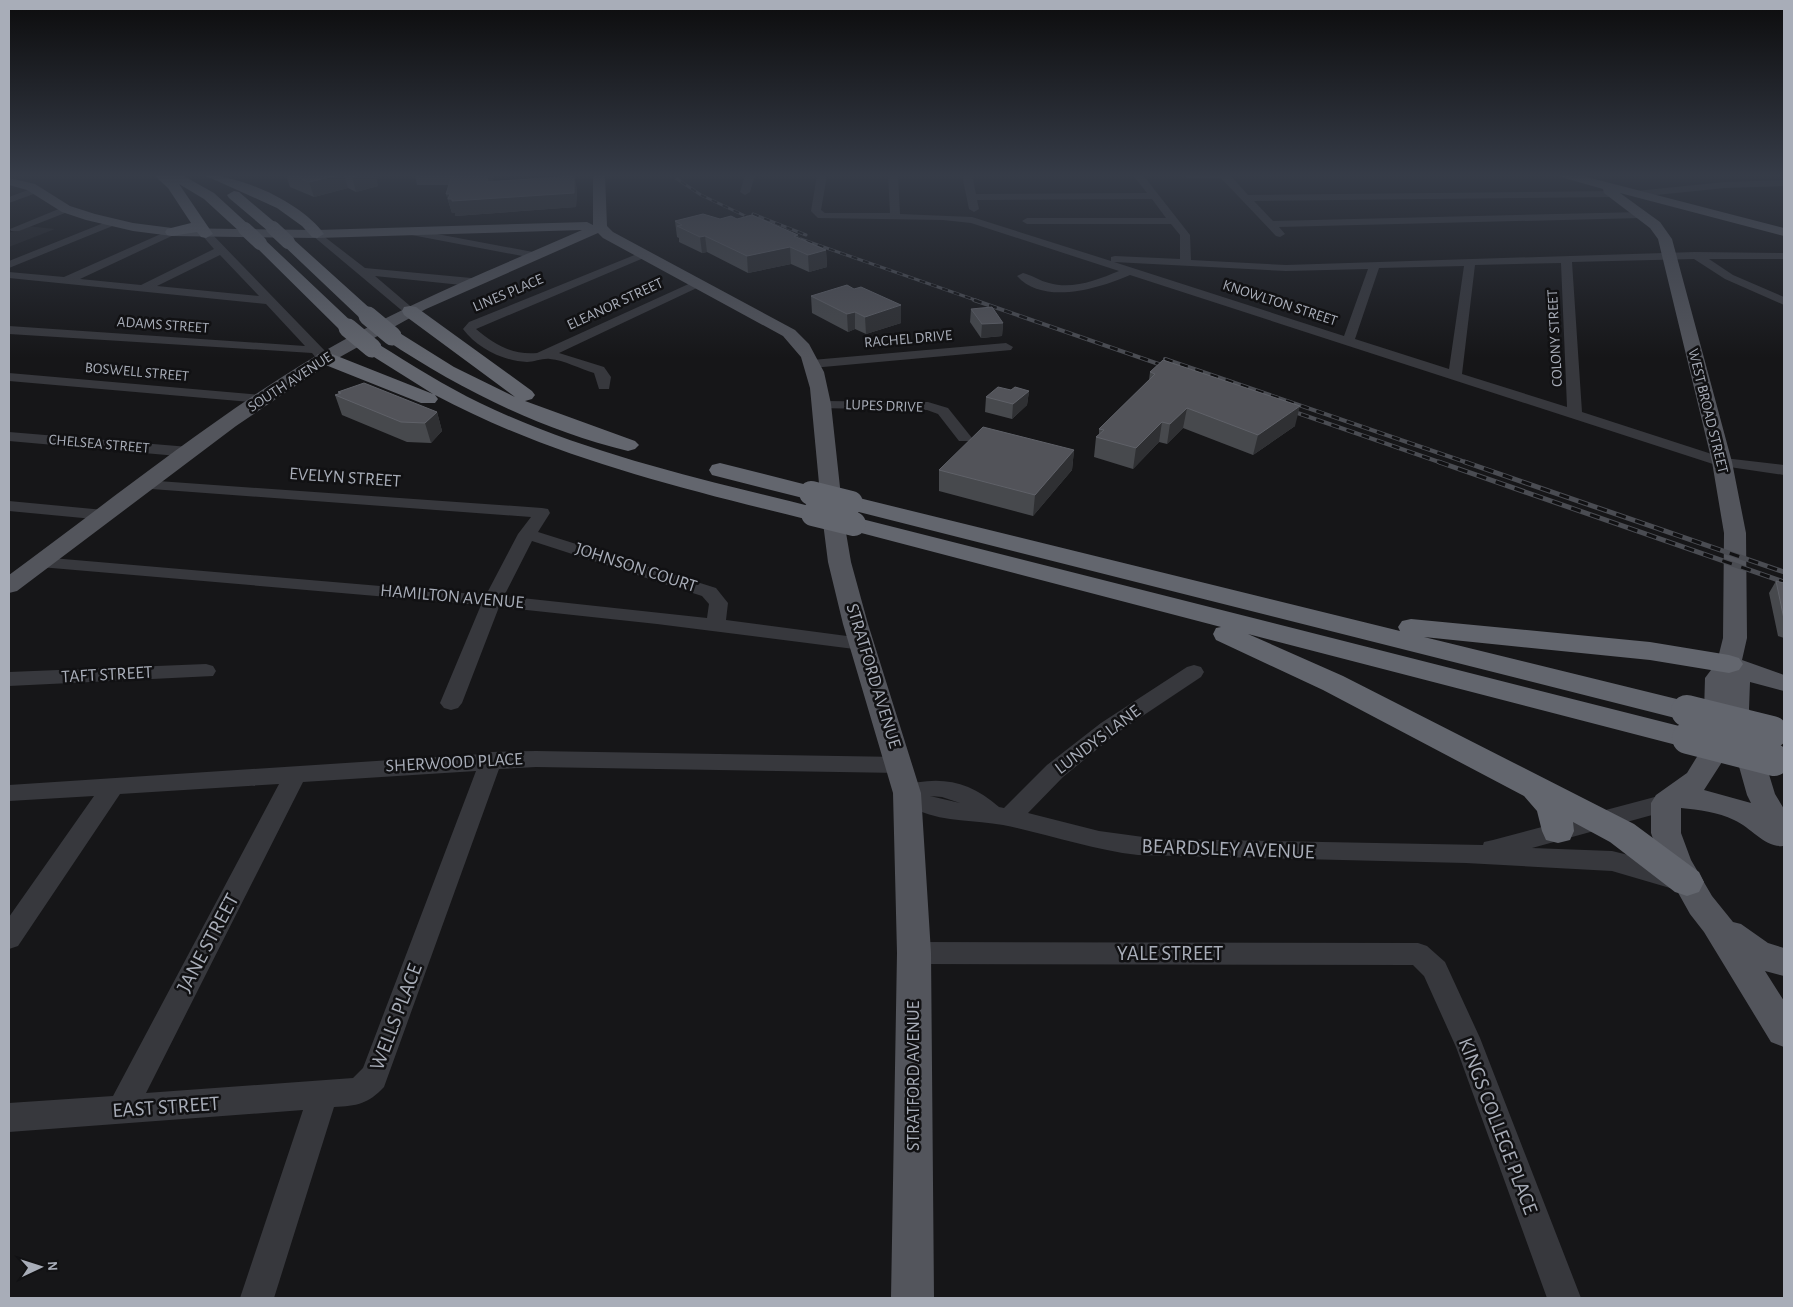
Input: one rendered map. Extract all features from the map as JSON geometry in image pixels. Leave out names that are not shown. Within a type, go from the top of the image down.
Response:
[{"type":"highway","points":[[252,236],[348,328],[372,348],[414,376],[475,408],[552,439],[612,460]]},
{"type":"highway","points":[[282,236],[392,336],[442,368],[504,399],[580,429],[812,504]]},
{"type":"highway","points":[[410,311],[534,401],[640,448]]},
{"type":"highway","points":[[319,353],[526,435],[612,460],[852,514],[1043,551],[1405,626],[1465,634],[1671,654],[1729,664]]},
{"type":"highway","points":[[852,514],[1177,616],[1265,650],[1635,840],[1688,884]]},
{"type":"highway","points":[[1043,551],[1688,725]]},
{"type":"highway","points":[[1018,566],[1779,748]]},
{"type":"highway","points":[[1532,787],[1550,804],[1558,831]]},
{"type":"main road","name":"SOUTH AVENUE","points":[[9,586],[262,398],[319,353],[471,282],[578,236]]},
{"type":"main road","name":"STRATFORD AVENUE","points":[[610,236],[789,333],[803,346],[812,364],[821,405],[836,544],[843,577],[904,779],[914,953],[913,1298]]},
{"type":"main road","name":"WEST BROAD STREET","points":[[1664,237],[1722,462],[1736,533],[1734,638],[1729,664],[1718,678],[1717,748],[1697,780],[1671,800]]},
{"type":"main road","points":[[1729,664],[1784,674]]},
{"type":"main road","points":[[1729,664],[1754,675],[1784,683]]},
{"type":"main road","points":[[1729,664],[1738,685],[1736,708],[1761,795],[1784,835]]},
{"type":"main road","points":[[1784,842],[1755,816],[1740,809],[1722,803],[1671,800],[1666,833],[1676,862],[1700,905],[1716,923],[1784,1031]]},
{"type":"main road","points":[[1716,923],[1758,955],[1784,962]]},
{"type":"street","points":[[9,265],[79,236]]},
{"type":"street","points":[[64,282],[163,236]]},
{"type":"street","points":[[209,236],[319,353]]},
{"type":"street","points":[[319,236],[359,271],[410,311]]},
{"type":"street","points":[[431,236],[533,255]]},
{"type":"street","name":"KNOWLTON STREET","points":[[1022,236],[1722,462],[1784,470]]},
{"type":"street","points":[[1185,236],[1186,263]]},
{"type":"street","points":[[1664,237],[1729,277],[1784,301]]},
{"type":"street","points":[[142,289],[221,250]]},
{"type":"street","name":"LINES PLACE","points":[[548,354],[530,358],[503,355],[469,328],[642,255]]},
{"type":"street","points":[[1088,257],[1280,268],[1566,258],[1784,256]]},
{"type":"street","name":"COLONY STREET","points":[[1566,258],[1575,415]]},
{"type":"street","points":[[1455,376],[1470,262]]},
{"type":"street","points":[[1348,342],[1375,265]]},
{"type":"street","points":[[359,271],[471,282]]},
{"type":"street","points":[[1023,276],[1036,284],[1070,289],[1097,284],[1129,271]]},
{"type":"street","points":[[9,275],[269,301]]},
{"type":"street","name":"ELEANOR STREET","points":[[548,354],[697,284]]},
{"type":"street","name":"ADAMS STREET","points":[[9,330],[300,350],[319,353]]},
{"type":"street","name":"RACHEL DRIVE","points":[[812,364],[1006,346]]},
{"type":"street","points":[[548,354],[599,370],[604,377],[604,386]]},
{"type":"street","name":"BOSWELL STREET","points":[[9,377],[262,398]]},
{"type":"street","name":"LUPES DRIVE","points":[[821,405],[928,406],[942,411],[964,438]]},
{"type":"street","name":"CHELSEA STREET","points":[[9,436],[189,452]]},
{"type":"street","name":"EVELYN STREET","points":[[144,485],[542,513],[527,534]]},
{"type":"street","points":[[9,506],[104,515]]},
{"type":"street","points":[[451,703],[492,600],[527,534]]},
{"type":"street","name":"JOHNSON COURT","points":[[527,534],[709,592],[719,603],[716,624]]},
{"type":"street","name":"HAMILTON AVENUE","points":[[40,562],[492,600],[716,624],[862,644]]},
{"type":"street","name":"TAFT STREET","points":[[9,679],[206,670]]},
{"type":"street","name":"LUNDYS LANE","points":[[1001,816],[1108,728],[1194,672]]},
{"type":"street","name":"SHERWOOD PLACE","points":[[9,793],[296,775],[490,760],[536,759],[904,779]]},
{"type":"street","name":"WELLS PLACE","points":[[324,1094],[362,1089],[374,1077],[490,760]]},
{"type":"street","name":"JANE STREET","points":[[121,1111],[296,775]]},
{"type":"street","name":"BEARDSLEY AVENUE","points":[[904,779],[916,801],[928,806],[950,811],[1001,816],[1080,837],[1158,848],[1466,854],[1618,862],[1649,870],[1688,884]]},
{"type":"street","points":[[9,938],[113,786]]},
{"type":"street","name":"BEARDSLEY AVENUE","points":[[1466,854],[1523,842],[1671,800]]},
{"type":"street","name":"YALE STREET","points":[[914,953],[1411,953],[1425,958]]},
{"type":"street","name":"KINGS COLLEGE PLACE","points":[[1425,958],[1434,970],[1470,1047],[1564,1298]]},
{"type":"street","points":[[257,1298],[324,1094]]},
{"type":"street","name":"EAST STREET","points":[[9,1118],[121,1111],[324,1094]]},
{"type":"shaded area","points":[[9,236],[37,236],[9,247]]},
{"type":"building","points":[[698,236],[794,236],[826,250],[808,255],[790,247],[747,256],[705,236]]},
{"type":"building","points":[[847,285],[854,289],[861,287],[901,305],[865,317],[855,312],[847,314],[811,296]]},
{"type":"building","points":[[992,307],[1003,323],[982,324],[971,309]]},
{"type":"building","points":[[1163,360],[1300,406],[1258,435],[1187,408],[1170,424],[1162,422],[1136,448],[1096,437],[1104,430],[1099,429],[1155,374],[1150,372]]},
{"type":"building","points":[[364,383],[437,412],[425,423],[401,422],[335,395],[341,393],[338,392]]},
{"type":"building","points":[[998,387],[1011,390],[1015,387],[1029,391],[1013,404],[986,397]]},
{"type":"building","points":[[983,427],[1074,450],[1035,495],[939,470]]},
{"type":"building","points":[[1776,581],[1784,583],[1784,619]]},
{"type":"railway","points":[[795,237],[978,301]]},
{"type":"railway","points":[[974,300],[1173,369]]},
{"type":"railway","points":[[1165,359],[1468,463]]},
{"type":"railway","points":[[1286,409],[1442,463]]},
{"type":"railway","points":[[1439,462],[1784,582]]},
{"type":"railway","points":[[1465,462],[1784,572]]}]
